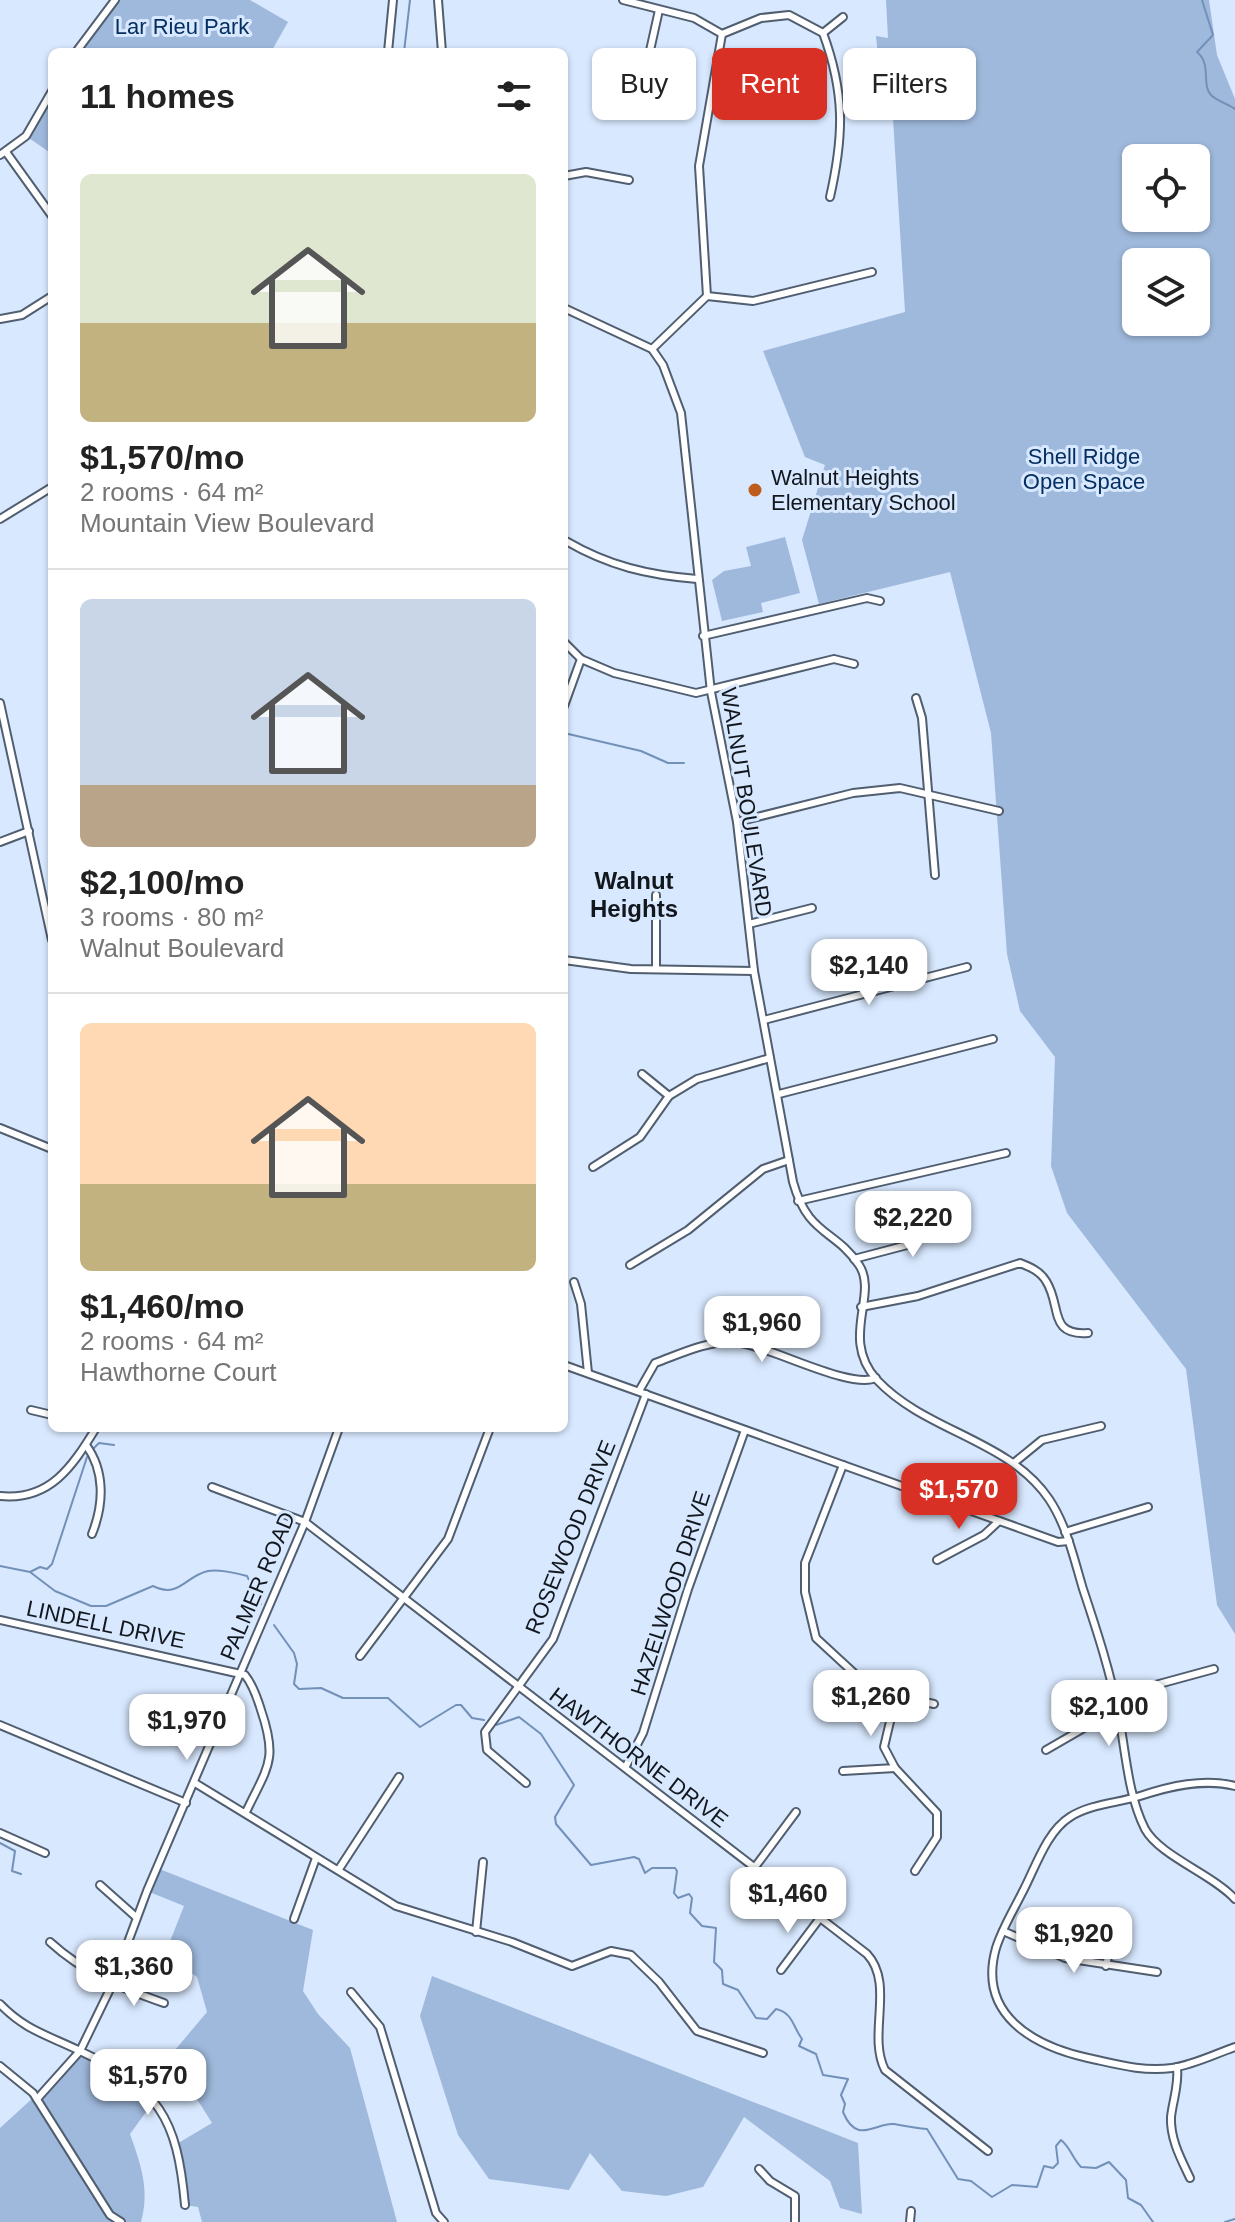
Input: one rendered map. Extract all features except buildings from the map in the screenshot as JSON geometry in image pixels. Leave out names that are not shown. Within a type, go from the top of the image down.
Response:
[{"type":"street","points":[[78,48],[96,20],[115,0]]},
{"type":"street","points":[[388,48],[393,0]]},
{"type":"street","points":[[438,0],[442,48]]},
{"type":"street","points":[[623,0],[694,18],[722,34]]},
{"type":"street","points":[[651,48],[659,10]]},
{"type":"street","points":[[722,34],[761,18],[789,15],[823,33],[838,74],[840,151],[830,197]]},
{"type":"street","points":[[823,33],[843,17]]},
{"type":"street","points":[[568,310],[652,349],[707,296],[699,166],[722,34]]},
{"type":"street","points":[[48,98],[26,136],[2,153],[48,211]]},
{"type":"street","points":[[568,175],[586,172],[629,180]]},
{"type":"street","points":[[707,296],[753,301],[872,272]]},
{"type":"street","points":[[0,319],[22,315],[48,299]]},
{"type":"street","name":"WALNUT BOULEVARD","points":[[652,349],[663,365],[681,413],[711,692],[737,822],[754,971],[798,1201],[812,1222],[854,1259]]},
{"type":"street","points":[[0,519],[48,489]]},
{"type":"street","points":[[568,542],[604,562],[652,575],[697,579]]},
{"type":"street","points":[[703,636],[867,598],[880,601]]},
{"type":"street","points":[[568,646],[581,659],[614,673],[696,693],[711,692],[834,659],[854,664]]},
{"type":"street","points":[[568,695],[581,659]]},
{"type":"street","points":[[916,698],[922,718],[935,875]]},
{"type":"street","points":[[0,703],[48,922]]},
{"type":"street","points":[[737,822],[853,793],[900,788],[999,811]]},
{"type":"street","points":[[0,842],[29,831]]},
{"type":"street","points":[[42,895],[48,894]]},
{"type":"street","points":[[656,895],[656,969]]},
{"type":"street","points":[[749,924],[812,908]]},
{"type":"street","points":[[568,960],[656,969],[754,971]]},
{"type":"street","points":[[764,1020],[967,967]]},
{"type":"street","points":[[779,1094],[993,1039]]},
{"type":"street","points":[[593,1167],[640,1137],[669,1096],[697,1079],[770,1058]]},
{"type":"street","points":[[642,1074],[669,1096]]},
{"type":"street","points":[[0,1128],[48,1147]]},
{"type":"street","points":[[798,1201],[1006,1153]]},
{"type":"street","points":[[630,1265],[688,1230],[763,1169],[789,1160]]},
{"type":"street","points":[[903,1213],[911,1244],[854,1259],[863,1276],[859,1339],[863,1355],[876,1378],[950,1430],[1015,1462],[1051,1502],[1069,1541],[1115,1696],[1134,1798],[1146,1831],[1160,1845],[1208,1875],[1235,1899]]},
{"type":"street","points":[[861,1307],[918,1296],[1020,1263],[1046,1279],[1064,1329],[1072,1334],[1088,1333]]},
{"type":"street","points":[[574,1282],[581,1304],[588,1373]]},
{"type":"street","name":"ROSEWOOD DRIVE","points":[[526,1783],[487,1750],[484,1741],[492,1721],[553,1639],[655,1363],[720,1342],[750,1345],[854,1380],[876,1378]]},
{"type":"street","points":[[568,1366],[1058,1542],[1069,1541]]},
{"type":"street","points":[[31,1410],[48,1414]]},
{"type":"street","points":[[1015,1462],[1042,1440],[1101,1426]]},
{"type":"street","name":"HAZELWOOD DRIVE","points":[[626,1766],[643,1733],[688,1589],[745,1430]]},
{"type":"street","points":[[0,1496],[24,1497],[40,1492],[70,1466],[94,1432]]},
{"type":"street","name":"PALMER ROAD","points":[[37,2099],[80,2051],[112,1985],[136,1917],[305,1522],[338,1432]]},
{"type":"street","points":[[360,1656],[448,1539],[488,1432]]},
{"type":"street","points":[[86,1445],[97,1463],[101,1484],[98,1515],[92,1534]]},
{"type":"street","points":[[843,1465],[805,1563],[805,1592],[816,1638],[855,1674],[896,1696],[934,1704]]},
{"type":"street","name":"HAWTHORNE DRIVE","points":[[212,1487],[305,1522],[517,1688],[626,1766],[867,1954],[877,1967],[879,2051],[885,2070],[988,2151]]},
{"type":"street","points":[[1065,1532],[1148,1507]]},
{"type":"street","points":[[937,1560],[984,1535],[999,1521]]},
{"type":"street","name":"LINDELL DRIVE","points":[[0,1620],[241,1672]]},
{"type":"street","points":[[1115,1696],[1214,1669]]},
{"type":"street","points":[[241,1672],[253,1686],[272,1742],[271,1758],[246,1812]]},
{"type":"street","points":[[896,1696],[884,1747],[895,1768],[937,1813],[937,1837],[915,1871]]},
{"type":"street","points":[[1046,1750],[1117,1709]]},
{"type":"street","points":[[0,1725],[186,1803]]},
{"type":"street","points":[[843,1771],[895,1768]]},
{"type":"street","points":[[339,1869],[399,1777]]},
{"type":"street","points":[[1235,1786],[1220,1782],[1167,1787],[1079,1812],[1062,1823],[1050,1838],[995,1950],[997,1993],[1009,2017],[1026,2036],[1050,2049],[1136,2069],[1177,2067],[1235,2047]]},
{"type":"street","points":[[195,1783],[411,1913],[572,1966],[611,1951],[631,1955],[659,1982],[697,2031],[763,2053]]},
{"type":"street","points":[[755,1867],[796,1812]]},
{"type":"street","points":[[0,1833],[45,1853]]},
{"type":"street","points":[[294,1919],[316,1858]]},
{"type":"street","points":[[476,1932],[483,1862]]},
{"type":"street","points":[[100,1885],[136,1917]]},
{"type":"street","points":[[781,1970],[820,1918]]},
{"type":"street","points":[[1106,1966],[1114,1928]]},
{"type":"street","points":[[1003,1931],[1065,1958],[1157,1972]]},
{"type":"street","points":[[50,1942],[73,1963],[112,1985],[164,2003]]},
{"type":"street","points":[[351,1992],[380,2027],[436,2213],[444,2222]]},
{"type":"street","points":[[0,2004],[20,2025],[80,2051],[139,2085],[164,2112],[181,2162],[185,2205]]},
{"type":"street","points":[[0,2066],[37,2099],[110,2215],[121,2222]]},
{"type":"street","points":[[1177,2067],[1179,2087],[1171,2118],[1176,2150],[1190,2178]]},
{"type":"street","points":[[759,2169],[770,2181],[795,2196],[795,2222]]},
{"type":"street","points":[[910,2222],[911,2211]]},
{"type":"street","points":[[104,2222],[110,2215]]},
{"type":"green space","name":"Lar Rieu Park","points":[[115,0],[250,0],[288,22],[273,48],[79,48]]},
{"type":"green space","name":"Shell Ridge Open Space","points":[[886,0],[1209,0],[1217,55],[1235,99],[1235,1634],[1217,1605],[1186,1369],[1067,1213],[1051,1166],[1055,1057],[1020,1011],[1007,954],[991,733],[950,572],[819,604],[802,540],[825,465],[805,457],[763,351],[905,312],[893,120],[976,120],[976,48],[877,48],[876,36],[888,38]]},
{"type":"green space","points":[[48,98],[48,151],[26,136]]},
{"type":"green space","points":[[785,537],[800,593],[761,603],[763,612],[722,621],[712,580],[724,571],[751,566],[746,547]]},
{"type":"green space","points":[[157,1868],[313,1930],[303,1991],[318,2014],[350,2048],[397,2222],[202,2222],[198,2207],[185,2205],[175,2145],[212,2123],[170,2056],[207,2012],[197,1977],[165,1954],[184,1906],[147,1891]]},
{"type":"green space","points":[[432,1976],[858,2143],[862,2214],[840,2208],[830,2181],[744,2117],[703,2187],[666,2196],[622,2191],[590,2153],[569,2190],[489,2179],[458,2135],[420,2016]]},
{"type":"green space","points":[[80,2051],[139,2085],[154,2101],[130,2134],[144,2188],[141,2222],[0,2222],[0,2128],[35,2096],[37,2099]]},
{"type":"waterway","points":[[404,48],[410,0]]},
{"type":"waterway","points":[[1202,0],[1213,35],[1197,52],[1204,62],[1208,90],[1213,97],[1235,109]]},
{"type":"waterway","points":[[568,734],[641,751],[668,763],[684,763]]},
{"type":"waterway","points":[[93,1449],[99,1443],[114,1445]]},
{"type":"waterway","points":[[30,1572],[40,1567],[47,1569],[52,1564],[87,1457]]},
{"type":"waterway","points":[[0,1566],[30,1572],[55,1591],[91,1606],[106,1606],[153,1586],[169,1590],[176,1588],[208,1571],[227,1572],[247,1576],[261,1604]]},
{"type":"waterway","points":[[274,1625],[294,1653],[297,1664],[294,1684],[299,1689],[321,1688],[343,1698],[388,1698],[420,1727],[456,1705],[461,1705],[472,1718],[484,1720]]},
{"type":"waterway","points":[[496,1725],[519,1717],[541,1734],[574,1785],[555,1817],[556,1824],[591,1865],[634,1857],[639,1859],[645,1873],[652,1868],[675,1868],[674,1893],[678,1898],[689,1894],[692,1898],[690,1913],[702,1926],[716,1928],[714,1962],[722,1970],[723,1984],[738,1990],[756,2018],[767,2019],[776,2009],[786,2014],[802,2039],[799,2046],[816,2054],[823,2075],[848,2079],[841,2095],[845,2104],[843,2112],[854,2128],[867,2130],[894,2124],[927,2129],[958,2179],[971,2181],[992,2197],[1012,2185],[1037,2187],[1044,2166],[1053,2168],[1058,2163],[1056,2146],[1061,2140],[1081,2167],[1096,2168],[1109,2162],[1126,2180],[1128,2198],[1141,2205],[1153,2222]]},
{"type":"waterway","points":[[0,1843],[15,1851],[12,1871],[21,1874]]},
{"type":"waterway","points":[[1225,2222],[1235,2219]]},
{"type":"place","name":"Walnut Heights Elementary School","points":[[755,490]]},
{"type":"district","name":"Walnut Heights","points":[[634,895]]}]
